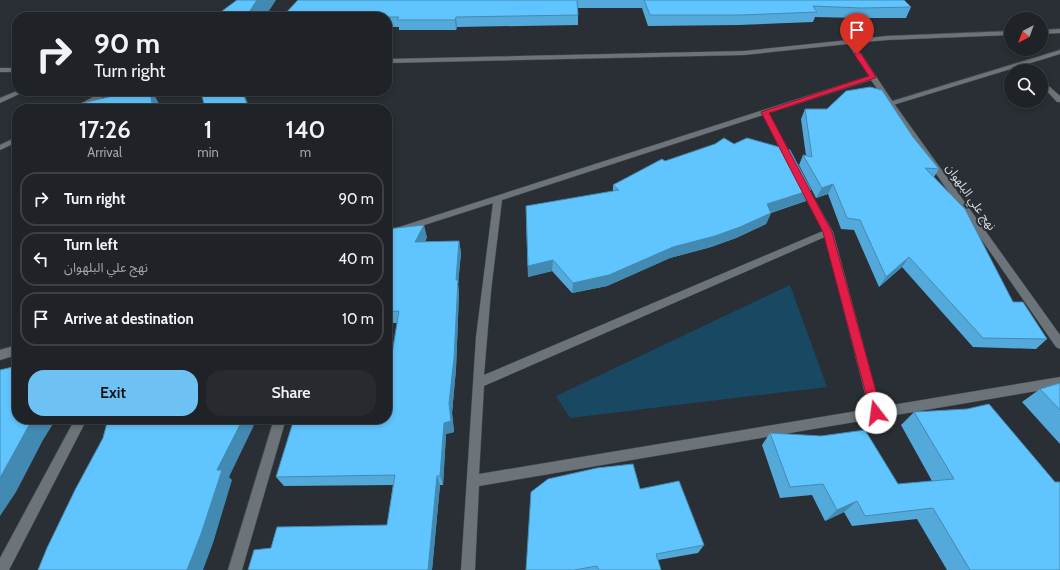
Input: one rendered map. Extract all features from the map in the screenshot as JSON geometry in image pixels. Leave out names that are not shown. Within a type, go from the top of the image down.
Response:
[{"type":"street","points":[[1048,32],[1060,31]]},
{"type":"street","points":[[392,61],[744,53],[924,35],[1004,33]]},
{"type":"street","name":"نهج علي البلهوان","points":[[850,42],[890,103],[1060,344]]},
{"type":"street","points":[[1024,64],[1060,52]]},
{"type":"street","points":[[0,70],[12,70]]},
{"type":"street","points":[[890,103],[1004,70]]},
{"type":"street","points":[[392,232],[873,77]]},
{"type":"street","points":[[1048,88],[1060,100]]},
{"type":"street","points":[[0,102],[12,96]]},
{"type":"street","points":[[85,104],[100,96]]},
{"type":"street","points":[[765,112],[828,232],[876,413]]},
{"type":"street","points":[[0,148],[12,142]]},
{"type":"street","points":[[468,570],[485,300],[498,199]]},
{"type":"street","points":[[480,382],[828,232]]},
{"type":"street","points":[[0,355],[12,351]]},
{"type":"street","points":[[473,481],[1060,382]]},
{"type":"street","points":[[1,570],[77,424]]},
{"type":"street","points":[[235,570],[279,424]]},
{"type":"shaded area","points":[[790,285],[827,387],[570,418],[556,396]]},
{"type":"building","points":[[237,0],[257,0],[249,12],[221,12]]},
{"type":"building","points":[[298,0],[577,0],[578,15],[456,17],[455,20],[397,20],[399,17],[392,17],[392,12],[287,12]]},
{"type":"building","points":[[644,0],[904,0],[911,7],[861,8],[813,6],[817,12],[741,15],[650,15]]},
{"type":"building","points":[[870,87],[882,90],[913,137],[939,169],[925,168],[965,209],[1013,302],[1023,302],[1047,339],[983,338],[909,257],[886,277],[860,220],[847,218],[833,184],[822,188],[803,155],[812,157],[805,109],[827,109],[846,91]]},
{"type":"building","points":[[113,96],[151,96],[152,104],[78,104]]},
{"type":"building","points":[[202,96],[244,96],[247,104],[204,104]]},
{"type":"building","points":[[724,138],[734,144],[747,138],[790,150],[811,190],[767,204],[771,213],[740,227],[715,236],[673,247],[609,275],[573,283],[553,260],[528,266],[526,206],[619,190],[613,185],[662,159],[665,161],[715,144]]},
{"type":"building","points":[[424,225],[415,242],[459,241],[456,280],[458,280],[454,358],[449,403],[451,421],[444,423],[440,476],[437,476],[428,570],[248,570],[254,550],[271,548],[277,527],[387,525],[395,475],[276,477],[292,424],[392,424],[392,354],[399,311],[392,312],[392,228]]},
{"type":"building","points":[[12,367],[12,424],[30,424],[0,478],[0,370]]},
{"type":"building","points":[[1060,383],[1060,410],[1040,389]]},
{"type":"building","points":[[989,404],[1055,482],[1060,482],[1060,570],[970,570],[933,508],[865,516],[857,501],[837,510],[823,484],[790,487],[770,433],[821,436],[865,430],[898,484],[954,479],[914,412],[967,409]]},
{"type":"building","points":[[107,424],[240,424],[217,470],[222,470],[201,534],[187,570],[38,570],[75,490],[103,438]]},
{"type":"building","points":[[633,464],[640,489],[679,481],[704,545],[656,554],[661,570],[599,570],[597,566],[574,570],[526,570],[531,492],[548,479],[597,468]]},
{"type":"route","points":[[857,54],[873,77],[765,112],[828,232],[876,413]]}]
